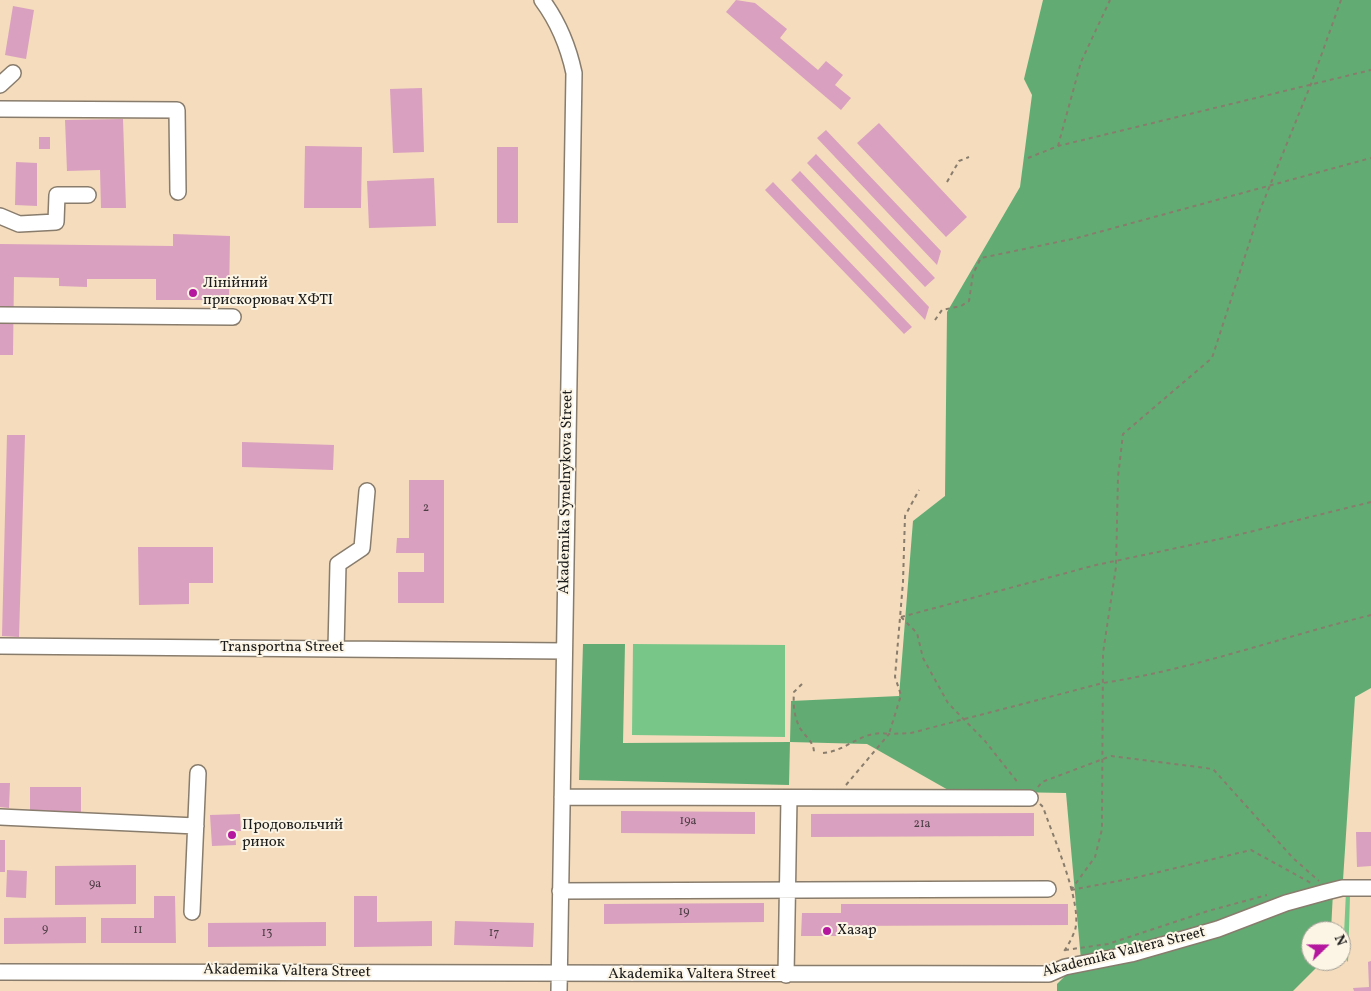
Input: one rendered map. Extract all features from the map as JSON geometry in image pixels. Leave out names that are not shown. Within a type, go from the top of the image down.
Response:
[{"type":"street","name":"Akademika Synelnykova Street","points":[[542,0],[557,21],[568,47],[574,73],[559,991]]},
{"type":"street","points":[[0,84],[13,73]]},
{"type":"street","points":[[0,109],[177,110],[178,192]]},
{"type":"street","points":[[0,216],[19,224],[56,222],[57,195],[88,195]]},
{"type":"street","points":[[0,315],[233,317]]},
{"type":"street","points":[[336,649],[338,564],[362,548],[367,491]]},
{"type":"street","name":"Transportna Street","points":[[0,646],[564,651]]},
{"type":"street","points":[[192,912],[198,773]]},
{"type":"street","points":[[562,797],[1030,798]]},
{"type":"street","points":[[786,975],[789,798]]},
{"type":"street","points":[[0,818],[196,826]]},
{"type":"street","name":"Akademika Valtera Street","points":[[0,972],[225,971],[559,975],[1049,974],[1066,967],[1131,954],[1218,930],[1286,903],[1326,892],[1342,888],[1371,888]]},
{"type":"street","points":[[560,891],[1048,889]]},
{"type":"path","points":[[1058,146],[1081,62],[1110,0]]},
{"type":"path","points":[[1326,892],[1297,874],[1251,850],[1134,878],[1071,890],[1095,857],[1102,829],[1104,653],[1116,561],[1118,477],[1123,434],[1212,358],[1271,184],[1342,0]]},
{"type":"path","points":[[1028,158],[1058,146],[1371,70]]},
{"type":"path","points":[[947,182],[959,161],[969,157]]},
{"type":"path","points":[[934,320],[942,310],[961,306],[969,301],[972,274],[981,258],[1077,238],[1371,158]]},
{"type":"path","points":[[822,798],[847,784],[889,734],[901,695],[895,677],[905,516],[919,490]]},
{"type":"path","points":[[900,617],[1116,561],[1229,537],[1371,502]]},
{"type":"path","points":[[823,753],[835,752],[857,738],[879,732],[911,734],[1103,683],[1126,680],[1371,615]]},
{"type":"path","points":[[802,684],[794,692],[792,706],[800,729],[814,746],[814,753]]},
{"type":"path","points":[[1030,798],[1042,782],[1102,758],[1112,756],[1213,770],[1293,858],[1317,878],[1326,892]]},
{"type":"path","points":[[1064,950],[1108,944],[1208,911],[1268,895]]},
{"type":"green space","points":[[1043,0],[1371,0],[1371,688],[1355,697],[1343,880],[1333,892],[1332,921],[1301,921],[1301,971],[1313,971],[1293,991],[1057,991],[1057,984],[1081,960],[1066,793],[950,791],[867,744],[790,742],[791,701],[899,696],[913,521],[945,496],[947,312],[1020,187],[1032,95],[1024,79]]},
{"type":"green space","points":[[583,644],[625,644],[623,743],[790,742],[789,785],[579,780]]},
{"type":"green space","points":[[633,644],[785,645],[785,737],[632,735]]},
{"type":"green space","points":[[1346,891],[1371,891],[1371,896],[1350,896],[1349,921],[1345,921]]},
{"type":"building","points":[[736,0],[755,3],[787,29],[780,38],[818,70],[826,61],[843,75],[835,85],[851,98],[841,110],[726,12]]},
{"type":"building","points":[[13,6],[34,10],[26,59],[5,55]]},
{"type":"building","points":[[422,88],[424,152],[393,153],[390,89]]},
{"type":"building","points":[[123,119],[126,208],[101,208],[100,170],[67,171],[65,120]]},
{"type":"building","points":[[879,123],[967,217],[946,237],[857,143]]},
{"type":"building","points":[[826,130],[941,251],[937,265],[817,138]]},
{"type":"building","points":[[39,137],[50,137],[50,149],[39,149]]},
{"type":"building","points":[[305,146],[362,147],[361,208],[304,208]]},
{"type":"building","points":[[497,147],[518,147],[518,223],[497,223]]},
{"type":"building","points":[[816,154],[935,278],[925,287],[807,163]]},
{"type":"building","points":[[16,162],[37,163],[37,206],[15,205]]},
{"type":"building","points":[[800,171],[929,307],[925,320],[791,180]]},
{"type":"building","points":[[434,178],[436,226],[369,228],[367,181]]},
{"type":"building","points":[[773,182],[912,327],[904,334],[765,190]]},
{"type":"building","name":"Лінійний прискорювач ХФТІ","points":[[173,234],[230,236],[229,300],[156,300],[156,279],[87,279],[87,287],[59,286],[59,278],[14,277],[13,355],[0,355],[0,244],[173,246]]},
{"type":"building","points":[[7,435],[25,435],[19,637],[2,636]]},
{"type":"building","points":[[242,442],[334,445],[333,470],[242,467]]},
{"type":"building","points":[[409,480],[444,480],[444,603],[398,603],[398,572],[424,572],[424,553],[396,553],[397,538],[409,538]]},
{"type":"building","points":[[138,547],[213,547],[213,583],[189,583],[189,604],[139,605]]},
{"type":"building","points":[[0,783],[10,783],[9,808],[0,807]]},
{"type":"building","points":[[30,787],[81,787],[81,816],[30,817]]},
{"type":"building","points":[[621,811],[755,812],[755,834],[621,833]]},
{"type":"building","points":[[1034,813],[1034,836],[811,837],[811,814]]},
{"type":"building","points":[[240,814],[241,831],[235,831],[236,845],[212,846],[210,815]]},
{"type":"building","points":[[1356,832],[1371,832],[1371,866],[1357,867]]},
{"type":"building","points":[[0,840],[5,840],[5,872],[0,872]]},
{"type":"building","points":[[136,865],[136,904],[55,905],[55,866]]},
{"type":"building","points":[[7,870],[27,871],[26,898],[6,897]]},
{"type":"building","points":[[154,896],[175,896],[176,943],[101,943],[101,918],[154,918]]},
{"type":"building","points":[[354,896],[377,896],[377,922],[432,921],[432,946],[354,947]]},
{"type":"building","points":[[764,903],[764,922],[604,924],[604,904]]},
{"type":"building","points":[[841,904],[1068,904],[1068,925],[837,926],[837,936],[801,936],[802,913],[841,913]]},
{"type":"building","points":[[86,917],[86,943],[4,944],[4,918]]},
{"type":"building","points":[[455,921],[534,923],[533,947],[454,945]]},
{"type":"building","points":[[326,922],[326,946],[208,947],[208,923]]},
{"type":"building","points":[[1371,961],[1371,991],[1354,991],[1353,988],[1369,987],[1368,962]]},
{"type":"place","name":"Лінійний прискорювач ХФТІ","points":[[193,293]]},
{"type":"place","name":"Продовольчий ринок","points":[[232,835]]},
{"type":"place","name":"Хазар","points":[[827,931]]}]
